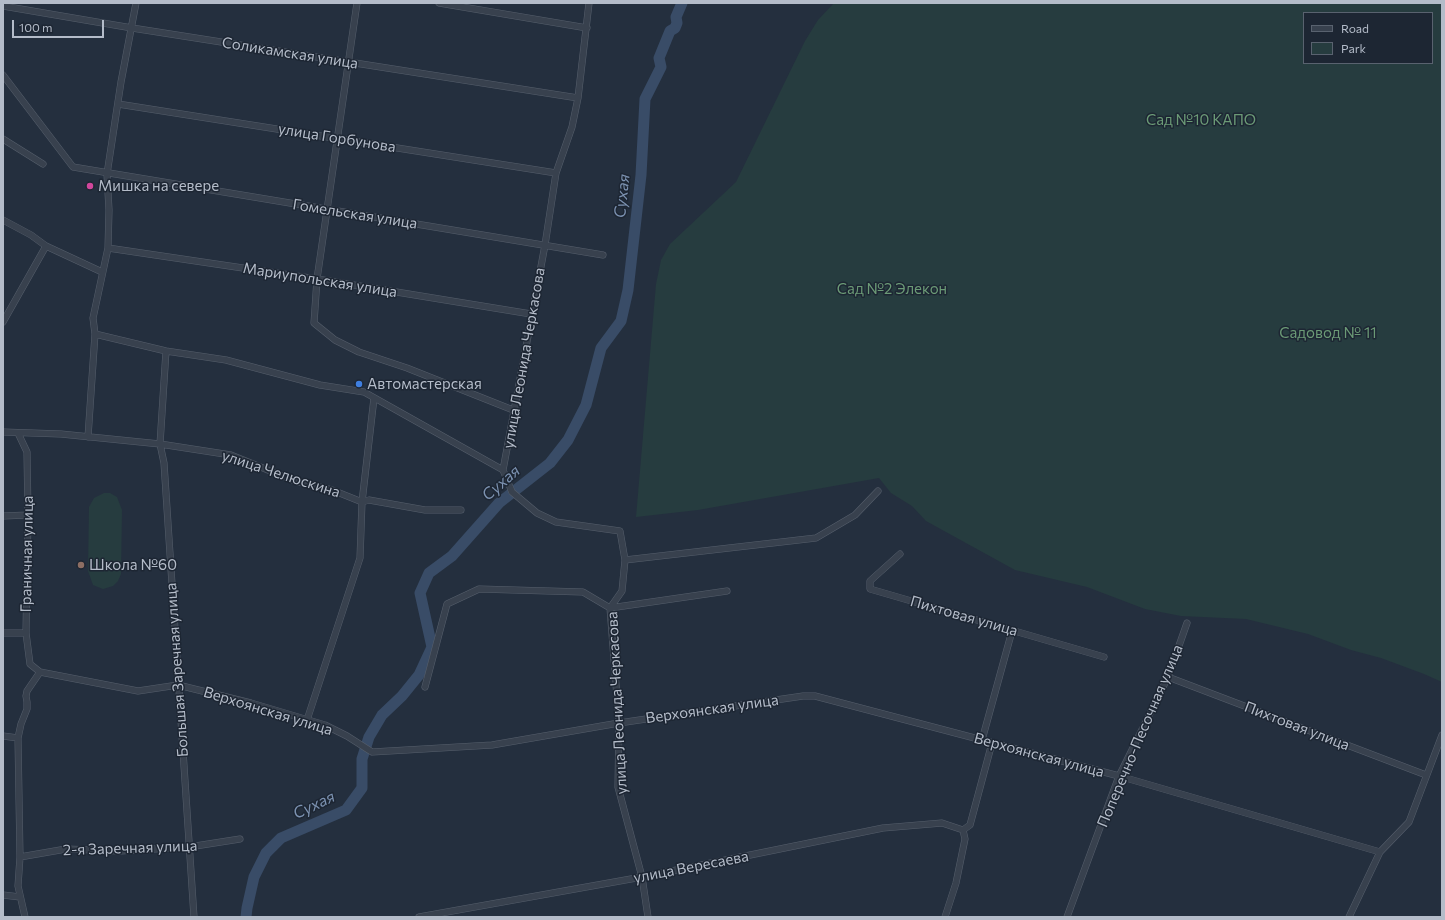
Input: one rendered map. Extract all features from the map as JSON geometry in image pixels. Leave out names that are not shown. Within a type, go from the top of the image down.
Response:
[{"type":"street","points":[[88,437],[95,334],[93,318],[108,248],[109,210],[107,174],[136,3]]},
{"type":"street","points":[[357,3],[317,280],[314,324],[335,340],[359,352],[407,368],[513,410]]},
{"type":"street","points":[[439,3],[587,28]]},
{"type":"street","name":"улица Леонида Черкасова","points":[[589,3],[578,98],[572,127],[556,173],[545,245],[503,470],[512,492],[537,513],[556,522],[620,531],[625,560],[622,591],[610,608],[619,723],[618,787],[642,877],[648,917]]},
{"type":"street","name":"Соликамская улица","points":[[3,6],[132,28],[578,98]]},
{"type":"street","name":"Гомельская улица","points":[[3,75],[73,167],[107,174],[602,255]]},
{"type":"street","name":"улица Горбунова","points":[[118,104],[556,173]]},
{"type":"street","points":[[3,139],[43,164]]},
{"type":"street","points":[[3,220],[46,246],[102,272]]},
{"type":"street","points":[[3,322],[46,246]]},
{"type":"street","name":"Мариупольская улица","points":[[108,248],[531,314]]},
{"type":"street","points":[[95,334],[166,351],[226,360],[320,385],[364,392],[503,470]]},
{"type":"street","name":"Большая Заречная улица","points":[[166,351],[160,444],[164,463],[188,848],[194,917]]},
{"type":"street","points":[[307,720],[360,558],[362,502],[374,398]]},
{"type":"street","name":"улица Челюскина","points":[[3,432],[61,434],[160,444],[231,455],[295,481],[332,490],[362,502],[369,500],[425,510],[461,510]]},
{"type":"street","name":"Граничная улица","points":[[18,433],[27,452],[28,515],[26,633],[30,664],[40,672]]},
{"type":"street","points":[[625,560],[816,538],[855,514],[878,491]]},
{"type":"street","points":[[3,516],[28,515]]},
{"type":"street","name":"Пихтовая улица","points":[[900,554],[870,581],[870,589],[1104,657]]},
{"type":"street","points":[[425,687],[447,604],[479,589],[583,592],[610,608],[727,591]]},
{"type":"street","name":"Поперечно-Песочная улица","points":[[1067,917],[1119,776],[1168,677],[1187,623]]},
{"type":"street","points":[[982,740],[1012,631]]},
{"type":"street","points":[[3,633],[26,633]]},
{"type":"street","points":[[25,917],[18,886],[20,857],[18,738],[27,708],[27,691],[40,672]]},
{"type":"street","name":"Верхоянская улица","points":[[40,672],[138,691],[178,685],[251,703],[325,725],[347,736],[352,741],[372,752],[492,745],[619,723],[803,696],[815,696],[1119,776],[1380,852]]},
{"type":"street","name":"Пихтовая улица","points":[[1168,677],[1426,776]]},
{"type":"street","points":[[1349,917],[1380,852],[1408,822],[1442,735]]},
{"type":"street","points":[[3,736],[18,738]]},
{"type":"street","points":[[945,917],[956,882],[965,839],[963,830],[970,825],[992,743]]},
{"type":"street","name":"улица Вересаева","points":[[419,917],[642,877],[883,828],[942,823],[963,830]]},
{"type":"street","name":"2-я Заречная улица","points":[[20,857],[66,849],[120,851],[188,848],[240,838]]},
{"type":"street","points":[[6,895],[18,886]]},
{"type":"street","points":[[6,895],[20,898]]},
{"type":"green space","points":[[834,3],[1442,3],[1442,682],[1381,658],[1351,650],[1308,634],[1246,619],[1181,616],[1145,609],[1087,587],[1015,570],[926,521],[912,506],[891,493],[879,478],[698,510],[636,517],[656,284],[661,260],[670,244],[736,182],[805,41],[818,20]]},
{"type":"green space","points":[[104,493],[110,493],[117,497],[122,510],[121,574],[118,581],[113,586],[103,589],[93,585],[88,571],[89,507],[94,498]]},
{"type":"waterway","name":"Сухая","points":[[246,917],[254,877],[266,853],[281,838],[346,810],[362,788],[362,759],[369,737],[382,715],[402,696],[419,675],[432,647],[420,593],[429,573],[452,556],[499,503],[550,463],[568,440],[586,405],[601,348],[621,321],[628,290],[641,175],[645,99],[661,67],[659,58],[670,31],[675,28],[677,23],[676,17],[682,3]]},
{"type":"place","name":"Мишка на севере","points":[[90,186]]},
{"type":"place","name":"Автомастерская","points":[[359,384]]},
{"type":"place","name":"Школа №60","points":[[81,565]]},
{"type":"park label","name":"Сад №10 КАПО","points":[[1201,120]]},
{"type":"park label","name":"Сад №2 Элекон","points":[[892,289]]},
{"type":"park label","name":"Садовод № 11","points":[[1328,333]]}]
